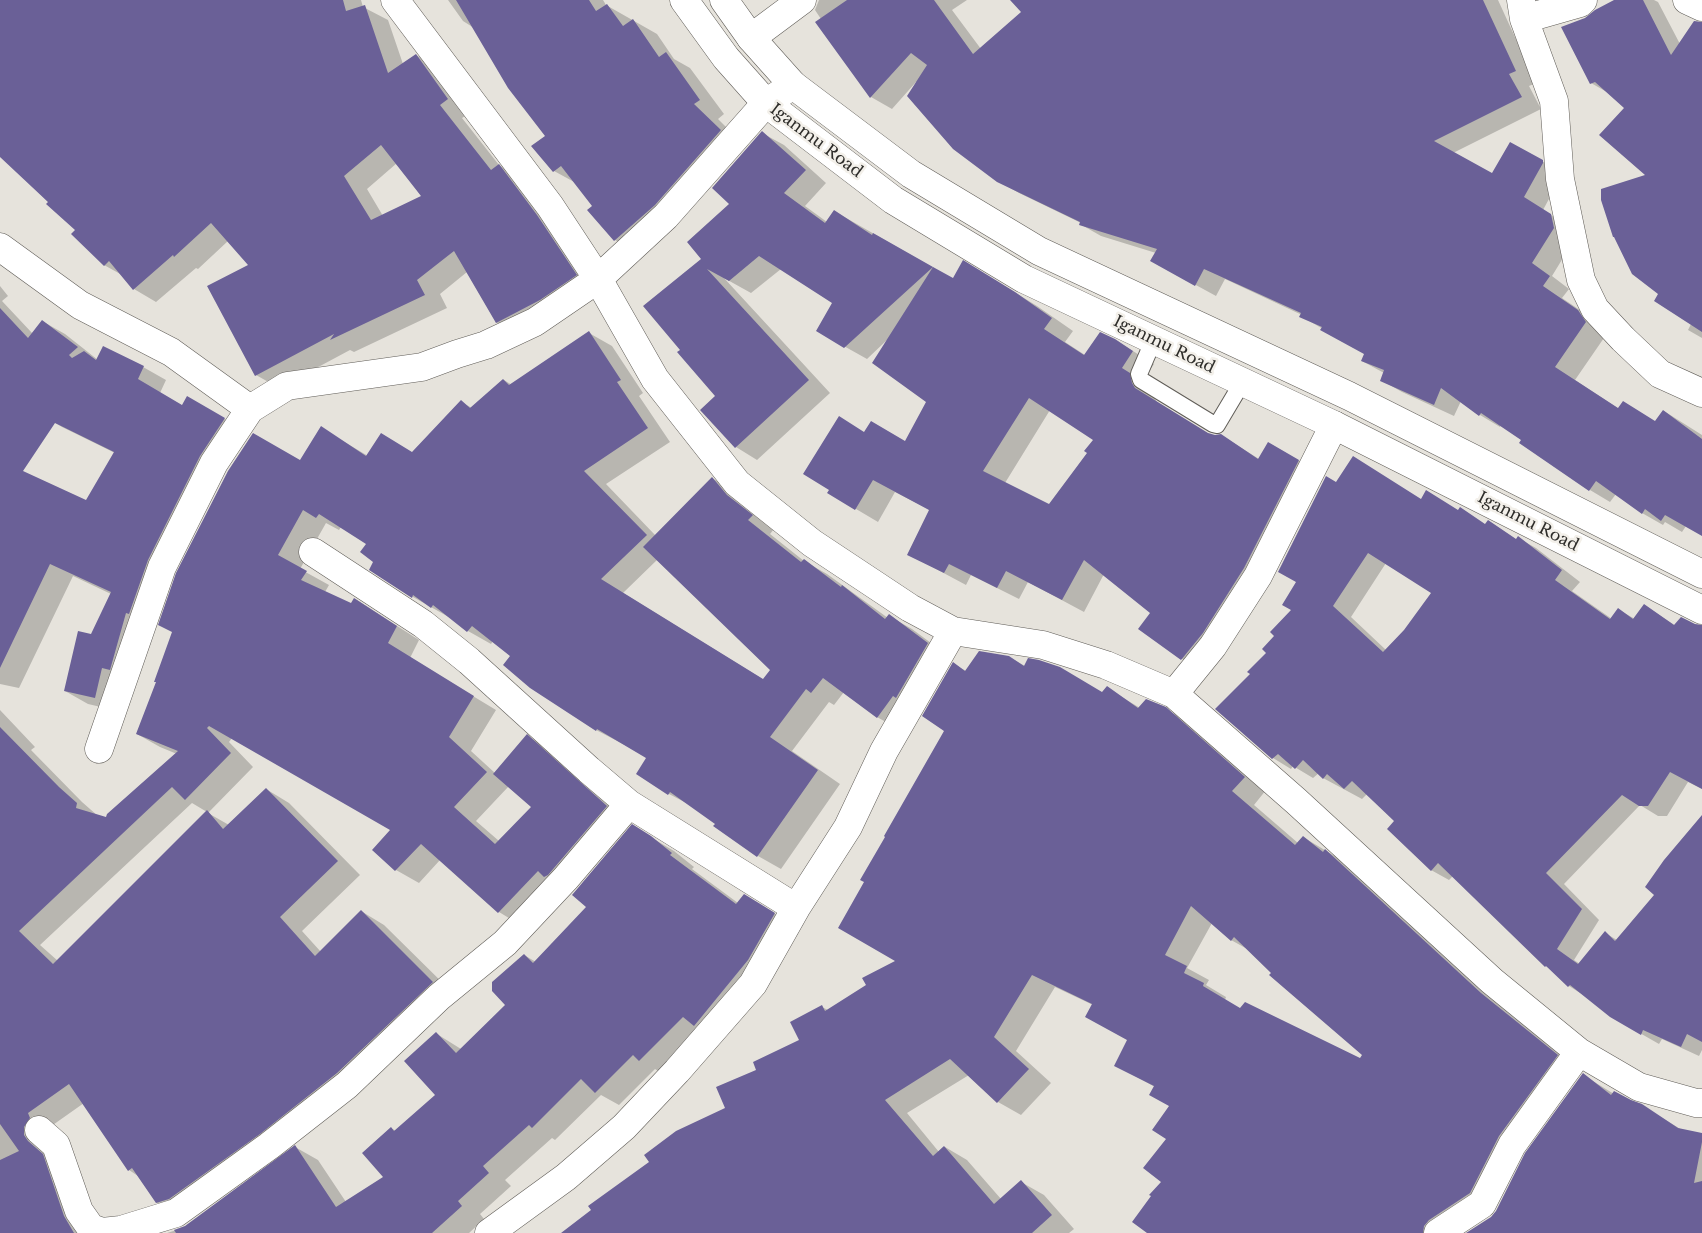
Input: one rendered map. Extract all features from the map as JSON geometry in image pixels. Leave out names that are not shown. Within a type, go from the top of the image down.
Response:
[{"type":"street","points":[[395,0],[550,206],[598,279],[655,378],[737,483],[812,543],[910,608],[953,631],[1042,645],[1106,665],[1174,694],[1296,800],[1492,981],[1579,1052],[1638,1087],[1702,1103]]},
{"type":"street","name":"Iganmu Road","points":[[684,0],[726,58],[766,104],[893,200],[1024,279],[1334,425],[1700,604]]},
{"type":"street","name":"Iganmu Road","points":[[724,0],[751,38],[793,85],[911,174],[1040,251],[1357,400],[1702,574]]},
{"type":"street","points":[[751,38],[802,0]]},
{"type":"street","points":[[1583,0],[1580,3],[1523,9],[1554,102],[1560,179],[1581,280],[1595,309],[1660,374],[1702,393]]},
{"type":"street","points":[[1687,0],[1702,7]]},
{"type":"street","points":[[99,749],[162,567],[214,464],[250,408],[287,386],[422,367],[486,346],[535,322],[598,279],[666,216],[766,104],[793,85]]},
{"type":"street","points":[[0,247],[80,305],[171,352],[250,408]]},
{"type":"street","points":[[1174,694],[1213,646],[1258,576],[1334,425]]},
{"type":"street","points":[[313,552],[423,624],[469,661],[629,804],[796,908]]},
{"type":"street","points":[[489,1233],[566,1177],[624,1128],[753,984],[796,908],[848,828],[884,751],[953,631]]},
{"type":"street","points":[[39,1130],[56,1145],[79,1211],[91,1228],[102,1232],[120,1230],[176,1213],[269,1146],[347,1085],[439,997],[505,943],[566,878],[629,804]]},
{"type":"street","points":[[1438,1233],[1482,1204],[1512,1145],[1579,1052]]},
{"type":"lane","points":[[1154,339],[1139,374],[1141,380],[1213,424],[1218,425],[1242,383]]},
{"type":"building","points":[[0,0],[343,0],[346,11],[365,5],[388,73],[416,54],[448,99],[440,105],[491,170],[499,164],[537,215],[577,275],[540,300],[496,323],[454,251],[417,280],[425,295],[330,340],[334,334],[255,376],[207,286],[248,265],[211,223],[174,257],[173,255],[133,290],[109,261],[104,266],[71,234],[75,230],[46,204],[48,202],[0,157]],"holes":[[[381,145],[421,196],[371,220],[344,176]]]},
{"type":"building","points":[[456,0],[589,0],[596,11],[607,4],[623,26],[633,19],[659,57],[666,52],[700,100],[694,104],[721,130],[655,205],[614,241],[587,210],[592,206],[561,166],[553,172],[531,146],[545,136],[508,88]]},
{"type":"building","points":[[847,0],[934,0],[973,54],[1021,12],[1010,0],[1483,0],[1516,71],[1509,74],[1522,97],[1434,141],[1492,173],[1510,142],[1543,160],[1524,197],[1551,214],[1554,228],[1532,263],[1550,276],[1543,286],[1578,310],[1586,322],[1555,367],[1618,408],[1623,401],[1655,421],[1663,410],[1702,439],[1702,536],[1665,515],[1661,521],[1645,509],[1642,514],[1596,481],[1589,491],[1519,443],[1521,440],[1481,413],[1479,416],[1441,388],[1434,405],[1380,381],[1384,370],[1361,361],[1364,354],[1320,330],[1322,327],[1299,317],[1301,313],[1204,269],[1195,286],[1150,261],[1157,249],[1079,225],[1080,222],[997,182],[953,149],[907,96],[927,65],[911,53],[870,98],[815,22]]},
{"type":"building","points":[[1614,0],[1643,0],[1671,55],[1694,21],[1702,22],[1702,332],[1654,301],[1658,294],[1632,274],[1613,237],[1601,200],[1601,189],[1645,175],[1599,135],[1624,108],[1595,82],[1590,84],[1561,27],[1585,18],[1595,10]]},
{"type":"building","points":[[762,131],[806,170],[784,193],[825,223],[834,210],[872,235],[873,233],[933,267],[844,348],[816,331],[832,303],[759,256],[729,281],[707,269],[809,380],[735,448],[700,410],[715,396],[677,352],[680,350],[643,306],[701,259],[687,242],[729,204],[712,188]]},
{"type":"building","points":[[963,260],[1015,292],[1052,318],[1044,329],[1084,355],[1100,332],[1115,339],[1133,351],[1122,368],[1130,373],[1135,388],[1208,433],[1221,434],[1258,459],[1268,442],[1299,460],[1244,568],[1203,633],[1181,660],[1138,629],[1150,613],[1084,560],[1062,600],[1006,571],[997,588],[949,564],[944,573],[907,555],[929,510],[873,480],[855,510],[827,493],[829,490],[803,474],[839,416],[864,432],[871,421],[905,441],[926,402],[872,363],[933,267],[953,278]],"holes":[[[1029,398],[1093,440],[1084,451],[1087,453],[1049,504],[983,471]]]},
{"type":"building","points":[[0,308],[28,338],[42,320],[78,347],[69,355],[72,358],[84,351],[96,360],[103,346],[144,366],[138,379],[182,405],[187,396],[225,418],[200,456],[148,560],[129,614],[126,613],[110,670],[102,668],[95,698],[64,691],[78,631],[91,634],[111,592],[50,564],[0,668]],"holes":[[[55,423],[114,452],[86,500],[23,471]]]},
{"type":"building","points":[[589,331],[621,380],[617,382],[648,428],[584,471],[647,535],[601,579],[763,679],[770,670],[643,547],[712,477],[727,495],[753,515],[748,520],[801,562],[804,559],[841,587],[842,585],[885,619],[889,614],[928,643],[896,698],[893,696],[877,718],[823,678],[811,693],[806,689],[770,737],[818,770],[757,857],[713,826],[715,824],[670,792],[668,795],[636,774],[646,758],[597,729],[596,731],[530,688],[503,665],[510,656],[472,626],[467,632],[433,605],[431,608],[413,595],[412,598],[369,570],[373,562],[360,552],[366,544],[319,514],[316,518],[303,510],[278,555],[307,571],[301,580],[351,603],[354,598],[397,626],[388,643],[474,696],[449,737],[487,772],[454,807],[495,844],[531,807],[493,774],[527,734],[607,806],[548,875],[544,877],[538,871],[498,913],[421,844],[395,871],[372,850],[390,830],[209,726],[207,728],[231,753],[185,800],[172,787],[19,931],[53,964],[207,810],[223,829],[266,788],[338,861],[280,917],[315,956],[361,910],[433,982],[337,1073],[260,1134],[169,1199],[156,1203],[132,1168],[128,1171],[69,1084],[28,1113],[30,1118],[24,1127],[24,1135],[43,1154],[64,1216],[74,1233],[0,1233],[0,1160],[19,1151],[0,1124],[0,727],[77,803],[76,808],[106,817],[107,814],[178,751],[136,734],[156,682],[154,682],[172,632],[158,625],[176,573],[228,471],[253,433],[300,460],[321,426],[366,456],[381,433],[412,452],[461,400],[470,408],[503,379],[509,385]]},
{"type":"building","points":[[1353,456],[1421,499],[1426,490],[1458,510],[1460,507],[1485,524],[1488,520],[1516,539],[1518,536],[1562,570],[1555,580],[1610,619],[1618,608],[1633,619],[1644,604],[1674,625],[1681,617],[1695,624],[1702,625],[1702,789],[1670,772],[1648,806],[1639,806],[1622,795],[1546,873],[1582,909],[1557,949],[1578,964],[1605,931],[1615,941],[1654,895],[1645,887],[1664,860],[1702,815],[1702,1042],[1687,1034],[1681,1047],[1643,1030],[1641,1035],[1610,1017],[1570,985],[1568,987],[1545,967],[1438,863],[1431,871],[1387,829],[1394,821],[1352,781],[1344,789],[1327,774],[1323,779],[1303,760],[1295,769],[1278,754],[1272,759],[1215,709],[1250,674],[1247,672],[1266,653],[1262,649],[1274,636],[1270,632],[1291,610],[1282,605],[1296,582],[1278,572],[1326,476],[1336,482]],"holes":[[[1368,553],[1431,593],[1404,630],[1383,652],[1333,606]]]},
{"type":"building","points":[[979,651],[1009,656],[1024,666],[1028,658],[1060,667],[1102,692],[1107,686],[1138,708],[1146,699],[1166,707],[1245,777],[1232,791],[1295,845],[1303,836],[1323,852],[1325,849],[1481,993],[1558,1055],[1499,1136],[1470,1193],[1429,1220],[1424,1226],[1423,1233],[1147,1233],[1132,1222],[1151,1196],[1149,1195],[1161,1182],[1143,1168],[1166,1139],[1152,1130],[1169,1106],[1149,1095],[1154,1086],[1114,1066],[1127,1040],[1085,1017],[1092,1004],[1032,975],[994,1037],[1029,1069],[997,1103],[950,1059],[885,1100],[933,1156],[944,1146],[994,1204],[1021,1180],[1052,1215],[1032,1233],[561,1233],[591,1210],[588,1206],[649,1162],[644,1155],[676,1131],[725,1108],[716,1087],[756,1070],[753,1062],[799,1040],[790,1022],[822,1005],[825,1011],[866,985],[862,978],[895,961],[838,928],[864,882],[860,880],[944,731],[922,716],[953,662],[965,671]],"holes":[[[1191,906],[1231,941],[1234,937],[1271,973],[1269,975],[1362,1055],[1360,1058],[1245,1002],[1240,1008],[1203,986],[1204,983],[1184,973],[1187,966],[1165,955]]]},
{"type":"building","points":[[632,824],[651,836],[672,853],[670,855],[736,904],[744,894],[775,913],[748,960],[694,1026],[683,1017],[639,1061],[633,1055],[595,1093],[581,1079],[532,1128],[529,1125],[483,1166],[489,1173],[458,1201],[462,1206],[432,1233],[176,1233],[174,1230],[185,1226],[295,1145],[336,1207],[383,1177],[362,1153],[391,1127],[394,1131],[435,1095],[404,1061],[436,1032],[456,1053],[505,1005],[492,991],[492,982],[524,954],[533,963],[586,907],[572,895]]},
{"type":"building","points":[[1583,1073],[1611,1095],[1614,1091],[1642,1104],[1678,1128],[1702,1133],[1694,1183],[1702,1181],[1702,1233],[1466,1233],[1491,1217],[1496,1211],[1525,1153]]}]
